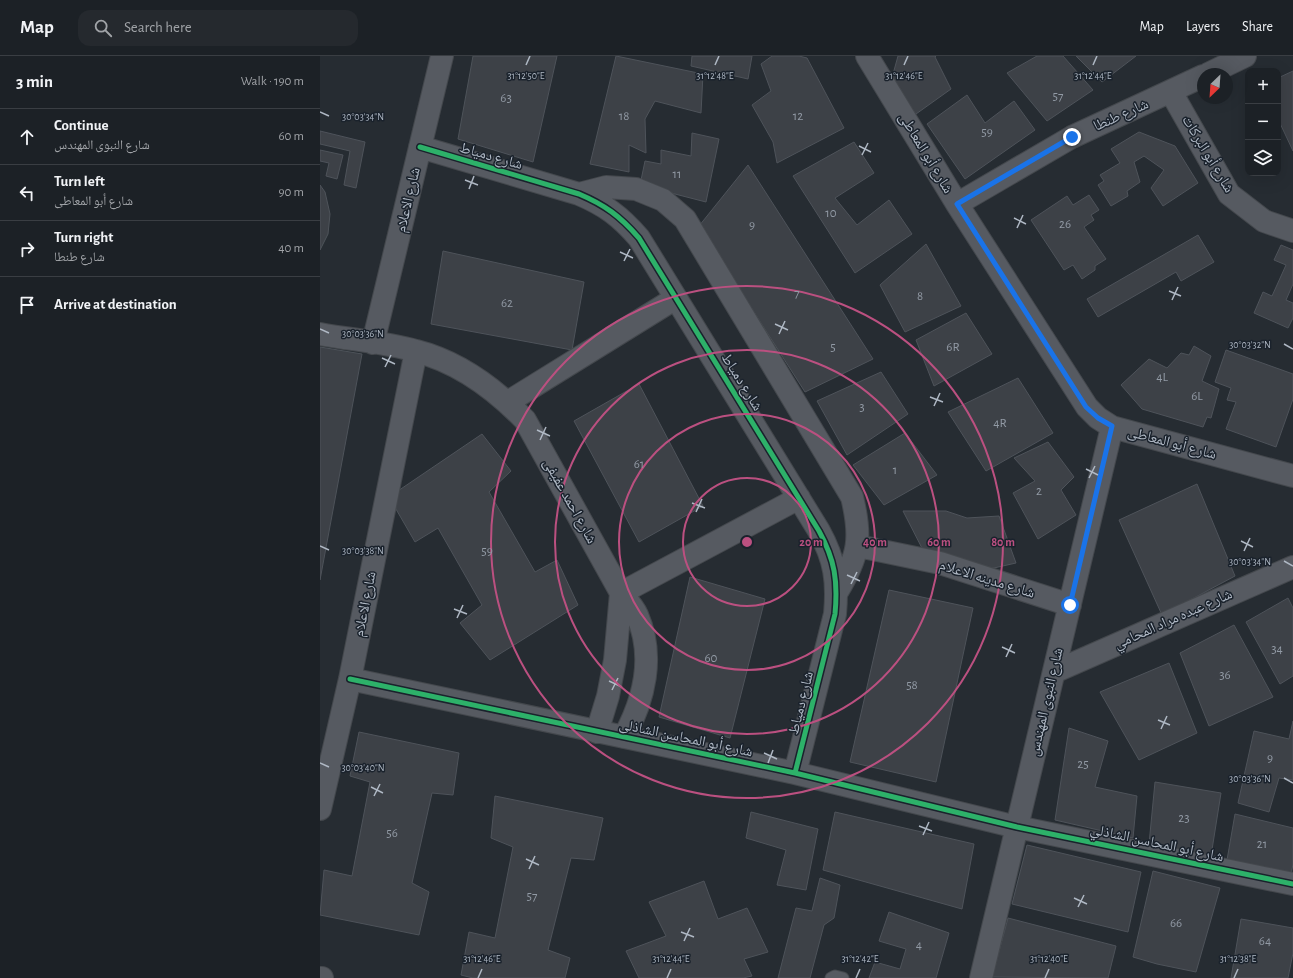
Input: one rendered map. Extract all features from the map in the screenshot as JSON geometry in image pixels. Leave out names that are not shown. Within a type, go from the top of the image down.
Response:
[{"type":"street","name":"شارع الاعلام","points":[[373,343],[442,56]]},
{"type":"street","name":"شارع أبو المعاطى","points":[[867,56],[957,204],[1086,407],[1098,418],[1112,426],[1293,476]]},
{"type":"street","points":[[1220,68],[1245,56]]},
{"type":"street","name":"شارع طنطا","points":[[957,204],[1072,137],[1197,79]]},
{"type":"street","name":"شارع أبو البركات","points":[[1171,92],[1229,194],[1264,221],[1293,231]]},
{"type":"street","name":"شارع دمياط","points":[[420,148],[579,194],[602,204],[622,219],[639,238],[799,498],[829,550],[835,571],[837,592],[835,614],[795,773]]},
{"type":"street","name":"شارع دمياط","points":[[579,194],[606,187],[636,189],[663,200],[685,219],[852,496],[858,521],[858,546],[850,571],[837,592]]},
{"type":"street","points":[[508,402],[676,298]]},
{"type":"street","name":"شارع احمد عفيفى","points":[[320,334],[416,351],[449,363],[474,377],[508,402],[525,420],[622,593],[637,615],[644,640],[646,665],[644,690],[636,715],[624,737]]},
{"type":"street","name":"شارع الاعلام","points":[[320,809],[350,679],[416,351]]},
{"type":"street","name":"شارع النبوى المهندس","points":[[981,978],[1112,426]]},
{"type":"street","points":[[597,732],[608,696],[615,660],[622,593],[799,498]]},
{"type":"street","name":"شارع مدينه الاعلام","points":[[858,546],[940,563],[1070,605]]},
{"type":"street","name":"شارع عبده مراد المحامي","points":[[1054,672],[1293,567]]},
{"type":"street","name":"شارع أبو المحاسن الشاذلى","points":[[350,679],[795,773],[1017,827]]},
{"type":"street","name":"شارع أبو المحاسن الشاذلي","points":[[1017,827],[1293,884]]},
{"type":"lane","points":[[831,978],[835,976],[843,978]]},
{"type":"building","points":[[473,56],[557,56],[533,162],[458,139]]},
{"type":"building","points":[[616,56],[703,74],[701,113],[655,101],[645,119],[646,153],[629,145],[629,172],[590,164]]},
{"type":"building","points":[[692,56],[752,56],[748,79],[691,66]]},
{"type":"building","points":[[772,56],[799,56],[807,58],[844,128],[777,163],[773,142],[752,105],[771,91],[761,64]]},
{"type":"building","points":[[898,56],[936,56],[935,57],[951,89],[916,114],[890,85]]},
{"type":"building","points":[[1037,56],[1063,56],[1093,90],[1047,121],[1007,73]]},
{"type":"building","points":[[1076,56],[1136,56],[1102,82]]},
{"type":"building","points":[[1293,71],[1293,151],[1281,125],[1281,77]]},
{"type":"building","points":[[967,95],[985,123],[1014,101],[1035,130],[965,179],[927,124]]},
{"type":"building","points":[[320,131],[365,142],[356,188],[344,185],[350,151],[320,144]]},
{"type":"building","points":[[1139,132],[1175,146],[1198,183],[1163,206],[1151,188],[1164,170],[1144,156],[1134,162],[1140,182],[1127,191],[1128,196],[1111,206],[1098,185],[1104,181],[1100,175],[1120,163],[1111,149]]},
{"type":"building","points":[[692,133],[719,139],[706,202],[640,185],[645,161],[661,164],[661,150],[691,156]]},
{"type":"building","points":[[854,142],[874,173],[835,198],[857,225],[889,200],[912,234],[855,273],[793,176]]},
{"type":"building","points":[[320,150],[343,155],[337,179],[326,176],[329,163],[320,161]]},
{"type":"building","points":[[748,165],[873,359],[805,392],[699,226]]},
{"type":"building","points":[[320,185],[325,192],[330,214],[328,234],[320,250]]},
{"type":"building","points":[[1089,195],[1099,210],[1091,215],[1094,220],[1084,227],[1106,259],[1095,266],[1095,270],[1082,279],[1073,265],[1064,270],[1031,220],[1067,196],[1073,205]]},
{"type":"building","points":[[1198,235],[1214,262],[1181,281],[1176,272],[1098,317],[1087,299]]},
{"type":"building","points":[[926,244],[961,306],[905,332],[880,285]]},
{"type":"building","points":[[1281,245],[1293,250],[1293,284],[1286,300],[1293,303],[1293,318],[1288,328],[1254,313],[1263,292],[1272,296],[1286,265],[1274,260]]},
{"type":"building","points":[[443,251],[584,282],[572,350],[431,324]]},
{"type":"building","points":[[966,313],[992,354],[934,386],[916,340]]},
{"type":"building","points":[[1194,346],[1211,356],[1202,381],[1219,389],[1211,418],[1207,417],[1203,427],[1142,409],[1121,385],[1149,359],[1167,368],[1181,353],[1189,355]]},
{"type":"building","points":[[320,347],[362,354],[320,580]]},
{"type":"building","points":[[1226,350],[1293,374],[1293,399],[1276,447],[1226,429],[1236,402],[1227,400],[1231,388],[1215,382]]},
{"type":"building","points":[[881,372],[908,414],[847,455],[817,401]]},
{"type":"building","points":[[1018,378],[1053,433],[986,471],[948,412]]},
{"type":"building","points":[[639,384],[703,506],[639,542],[574,421]]},
{"type":"building","points":[[905,433],[937,475],[884,505],[853,465]]},
{"type":"building","points":[[482,434],[511,471],[489,492],[535,572],[557,560],[578,605],[490,660],[460,623],[482,605],[438,528],[415,542],[389,497]]},
{"type":"building","points":[[1048,442],[1074,477],[1061,490],[1076,515],[1038,539],[1013,493],[1035,481],[1014,458]]},
{"type":"building","points":[[1197,484],[1235,576],[1162,615],[1119,520]]},
{"type":"building","points":[[903,511],[946,511],[967,518],[999,516],[1016,563],[985,570],[925,554]]},
{"type":"building","points":[[690,577],[765,599],[730,738],[659,717]]},
{"type":"building","points":[[889,590],[973,608],[936,782],[850,762]]},
{"type":"building","points":[[1288,598],[1293,608],[1293,676],[1280,684],[1246,622]]},
{"type":"building","points":[[1234,625],[1273,697],[1209,726],[1180,653]]},
{"type":"building","points":[[1169,663],[1197,733],[1139,760],[1100,692]]},
{"type":"building","points":[[1293,721],[1293,780],[1279,778],[1269,812],[1238,803],[1254,731],[1289,739]]},
{"type":"building","points":[[1069,728],[1108,741],[1095,787],[1137,796],[1133,838],[1055,820]]},
{"type":"building","points":[[359,732],[459,753],[453,795],[432,793],[412,883],[429,892],[419,935],[320,915],[324,870],[352,876],[370,782],[350,776]]},
{"type":"building","points":[[1155,782],[1221,793],[1211,856],[1149,844]]},
{"type":"building","points":[[495,796],[603,818],[594,860],[571,858],[548,950],[570,958],[565,978],[473,978],[461,975],[469,932],[495,938],[513,847],[491,838]]},
{"type":"building","points":[[751,812],[818,829],[806,890],[777,885],[786,850],[746,838]]},
{"type":"building","points":[[835,812],[974,844],[962,909],[823,870]]},
{"type":"building","points":[[1235,814],[1293,828],[1293,864],[1291,875],[1227,860]]},
{"type":"building","points":[[1027,845],[1141,872],[1128,932],[1012,904]]},
{"type":"building","points":[[1153,871],[1220,888],[1196,972],[1157,964],[1133,957]]},
{"type":"building","points":[[820,878],[840,885],[834,918],[824,925],[810,978],[778,978],[796,908],[812,911]]},
{"type":"building","points":[[704,881],[718,919],[747,908],[768,952],[744,959],[752,976],[743,978],[639,978],[626,951],[666,936],[649,902]]},
{"type":"building","points":[[889,912],[949,933],[936,978],[869,978],[875,962],[900,969],[906,949],[879,941]]},
{"type":"building","points":[[1008,918],[1116,946],[1108,978],[992,977]]},
{"type":"building","points":[[1241,919],[1293,928],[1293,953],[1288,978],[1231,978]]},
{"type":"cycle path","points":[[420,147],[579,194],[597,202],[625,223],[639,238],[819,531],[829,552],[834,571],[836,591],[835,614],[795,773]]},
{"type":"cycle path","points":[[350,679],[795,773],[1017,827],[1293,884]]},
{"type":"route","points":[[1070,605],[1112,426],[1098,418],[1086,407],[957,204],[1072,137]]}]
